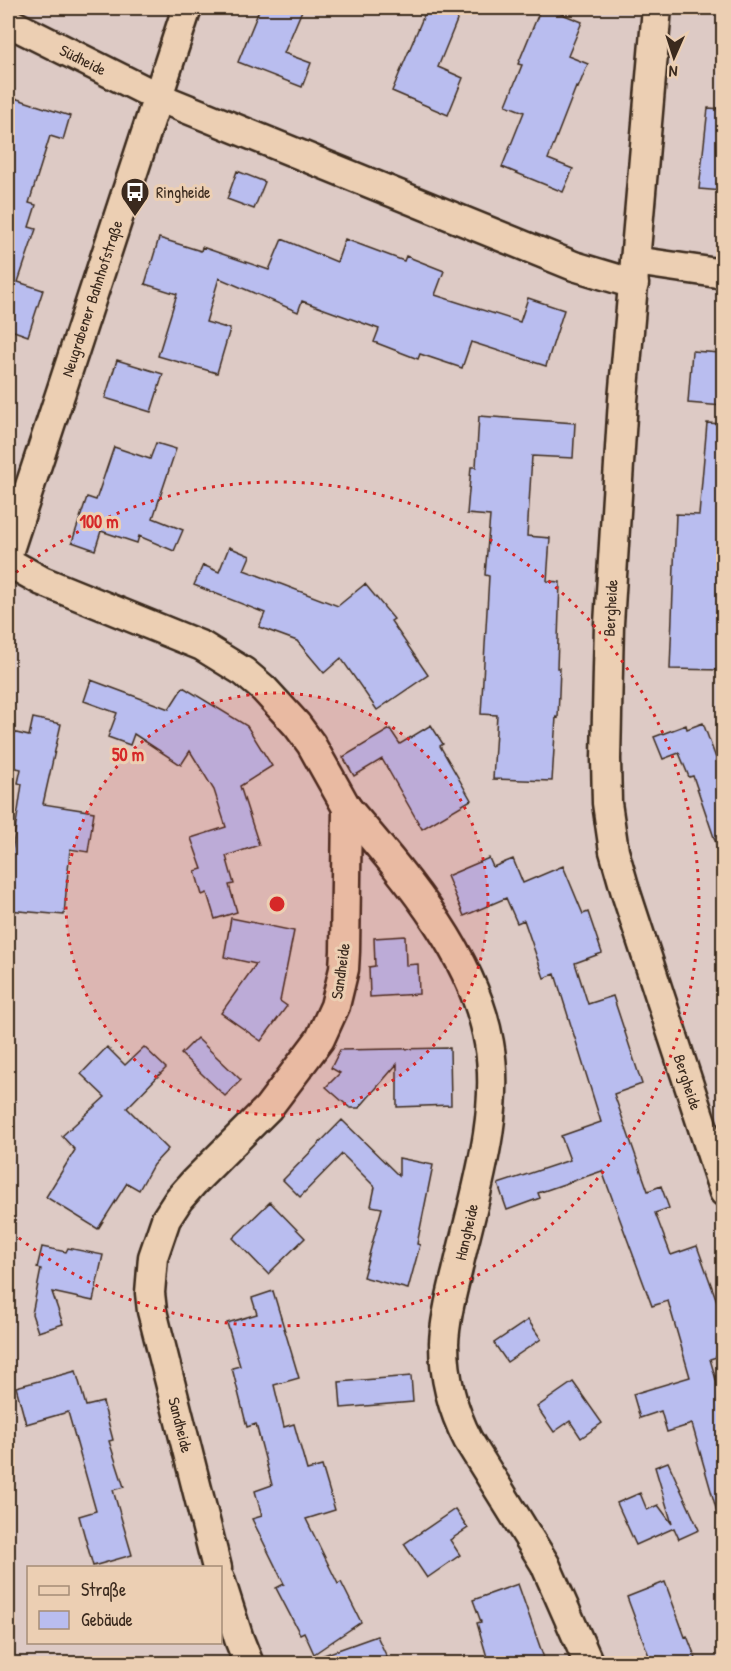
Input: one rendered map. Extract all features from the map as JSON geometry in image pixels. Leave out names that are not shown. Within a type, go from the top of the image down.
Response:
[{"type":"street","name":"Neugrabener Bahnhofstraße","points":[[8,553],[187,8]]},
{"type":"street","name":"Bergheide","points":[[657,8],[623,400],[609,624],[607,803],[614,851],[626,893],[723,1192]]},
{"type":"street","name":"Südheide","points":[[8,22],[158,97]]},
{"type":"street","points":[[158,97],[574,266],[634,272],[723,274]]},
{"type":"street","points":[[8,562],[42,581],[202,646],[244,672],[271,695],[297,724],[311,744],[347,808]]},
{"type":"street","name":"Sandheide","points":[[216,1566],[152,1311],[150,1274],[162,1227],[179,1199],[268,1108],[320,1039],[327,1026],[335,1006],[344,969],[347,808]]},
{"type":"street","name":"Hangheide","points":[[347,808],[403,874],[443,932],[465,972],[482,1014],[489,1043],[492,1101],[481,1168],[448,1310],[444,1342],[448,1385],[457,1418],[468,1440],[545,1564],[589,1664]]},
{"type":"street","points":[[222,1585],[249,1664]]},
{"type":"building","points":[[260,8],[303,8],[284,53],[311,63],[302,87],[238,62]]},
{"type":"building","points":[[427,8],[462,8],[438,67],[463,78],[448,115],[392,91]]},
{"type":"building","points":[[541,8],[547,8],[582,22],[568,56],[588,64],[578,88],[576,87],[548,159],[573,169],[563,192],[502,167],[524,112],[506,105],[522,65],[518,64]]},
{"type":"building","points":[[8,96],[70,116],[63,140],[50,136],[29,203],[36,205],[29,227],[36,229],[18,282],[43,290],[28,336],[8,329]]},
{"type":"building","points":[[708,108],[723,109],[723,191],[699,189]]},
{"type":"building","points":[[237,171],[265,182],[254,209],[227,199]]},
{"type":"building","points":[[159,238],[201,251],[202,247],[269,270],[282,239],[337,262],[345,239],[404,261],[406,256],[444,271],[435,295],[520,322],[528,298],[564,310],[546,366],[471,342],[462,368],[420,354],[418,359],[374,342],[379,329],[302,301],[298,312],[219,278],[206,322],[230,329],[217,373],[158,356],[177,294],[145,284]]},
{"type":"building","points":[[692,351],[721,353],[723,406],[688,403]]},
{"type":"building","points":[[117,360],[163,374],[151,412],[105,398]]},
{"type":"building","points":[[479,416],[575,423],[573,458],[532,456],[527,536],[550,538],[547,581],[560,582],[558,718],[556,717],[552,781],[493,779],[497,715],[481,714],[489,576],[485,575],[490,516],[467,514],[471,467],[476,467]]},
{"type":"building","points":[[707,423],[723,424],[723,670],[670,669],[676,514],[699,515]]},
{"type":"building","points":[[156,443],[176,449],[153,518],[183,530],[174,551],[139,536],[137,543],[101,531],[95,550],[72,542],[87,497],[96,500],[114,447],[150,459]]},
{"type":"building","points":[[229,547],[250,556],[244,570],[338,606],[365,584],[394,619],[391,621],[428,675],[377,710],[341,658],[324,673],[297,641],[259,627],[265,613],[194,585],[203,565],[219,572]]},
{"type":"building","points":[[91,680],[169,709],[183,687],[247,726],[272,766],[240,786],[259,845],[226,856],[234,884],[229,885],[237,912],[215,919],[207,893],[202,895],[195,871],[202,869],[191,838],[226,827],[214,790],[190,751],[181,765],[134,734],[130,745],[108,737],[117,713],[84,701]]},
{"type":"building","points":[[33,718],[61,724],[43,804],[94,812],[88,852],[70,849],[64,915],[8,910],[8,872],[22,784],[18,783],[21,769],[8,766],[8,731],[29,736]]},
{"type":"building","points":[[703,723],[723,777],[723,854],[720,855],[693,776],[689,777],[679,753],[663,759],[654,737],[686,725],[687,729]]},
{"type":"building","points":[[431,725],[443,744],[440,746],[471,800],[422,829],[382,759],[354,776],[343,757],[390,729],[400,744]]},
{"type":"building","points":[[489,858],[493,867],[513,859],[523,883],[563,866],[583,914],[588,912],[602,953],[575,963],[588,1004],[613,996],[642,1084],[614,1094],[648,1191],[661,1186],[669,1208],[655,1213],[671,1255],[697,1246],[723,1318],[723,1355],[710,1359],[723,1404],[723,1511],[717,1512],[692,1424],[667,1432],[661,1411],[640,1418],[633,1394],[690,1377],[668,1301],[652,1306],[602,1171],[538,1193],[540,1198],[507,1210],[498,1184],[570,1160],[561,1136],[601,1122],[555,974],[544,978],[524,920],[517,923],[506,898],[464,916],[447,876]]},
{"type":"building","points":[[231,918],[294,931],[280,1001],[287,1006],[261,1041],[221,1013],[256,964],[224,957]]},
{"type":"building","points":[[405,936],[406,965],[418,964],[419,994],[370,997],[369,967],[375,966],[374,938]]},
{"type":"building","points":[[197,1038],[241,1080],[225,1096],[181,1054]]},
{"type":"building","points":[[107,1047],[125,1065],[144,1047],[166,1068],[127,1108],[168,1149],[153,1165],[139,1190],[127,1183],[98,1229],[46,1197],[75,1150],[62,1136],[105,1097],[81,1074]]},
{"type":"building","points":[[450,1048],[451,1105],[397,1107],[397,1064],[359,1108],[350,1108],[326,1087],[340,1073],[331,1068],[340,1050]]},
{"type":"building","points":[[342,1120],[399,1176],[399,1158],[433,1165],[417,1244],[420,1245],[408,1289],[363,1277],[382,1208],[371,1206],[375,1187],[342,1154],[300,1197],[283,1180]]},
{"type":"building","points":[[270,1202],[305,1238],[268,1274],[233,1238]]},
{"type":"building","points":[[42,1247],[66,1252],[68,1248],[103,1255],[93,1301],[52,1292],[63,1324],[38,1332],[32,1314],[41,1269],[37,1268]]},
{"type":"building","points":[[273,1291],[299,1378],[274,1385],[284,1427],[294,1424],[307,1470],[322,1466],[335,1510],[306,1519],[338,1584],[341,1582],[361,1622],[314,1654],[304,1632],[300,1634],[276,1588],[284,1584],[252,1519],[262,1516],[255,1491],[272,1485],[256,1424],[247,1427],[232,1368],[240,1366],[227,1323],[257,1314],[252,1298]]},
{"type":"building","points":[[528,1320],[541,1339],[507,1362],[494,1343]]},
{"type":"building","points":[[76,1371],[86,1406],[103,1402],[113,1440],[109,1441],[124,1487],[113,1490],[132,1555],[93,1566],[79,1516],[96,1511],[68,1412],[26,1424],[16,1387]]},
{"type":"building","points":[[411,1376],[413,1402],[341,1408],[339,1382]]},
{"type":"building","points":[[573,1382],[602,1423],[581,1438],[570,1421],[554,1432],[537,1407]]},
{"type":"building","points":[[668,1462],[699,1530],[679,1539],[674,1528],[636,1545],[617,1503],[640,1493],[647,1510],[658,1505],[672,1524],[655,1467]]},
{"type":"building","points":[[455,1509],[468,1528],[450,1540],[460,1555],[427,1578],[404,1544]]},
{"type":"building","points":[[665,1582],[685,1637],[687,1636],[698,1664],[652,1664],[627,1597]]},
{"type":"building","points":[[518,1584],[546,1664],[489,1664],[477,1623],[481,1622],[473,1600]]},
{"type":"building","points":[[377,1636],[387,1657],[380,1660],[381,1664],[307,1664],[307,1661]]},
{"type":"place","name":"Ringheide","points":[[135,218]]}]
